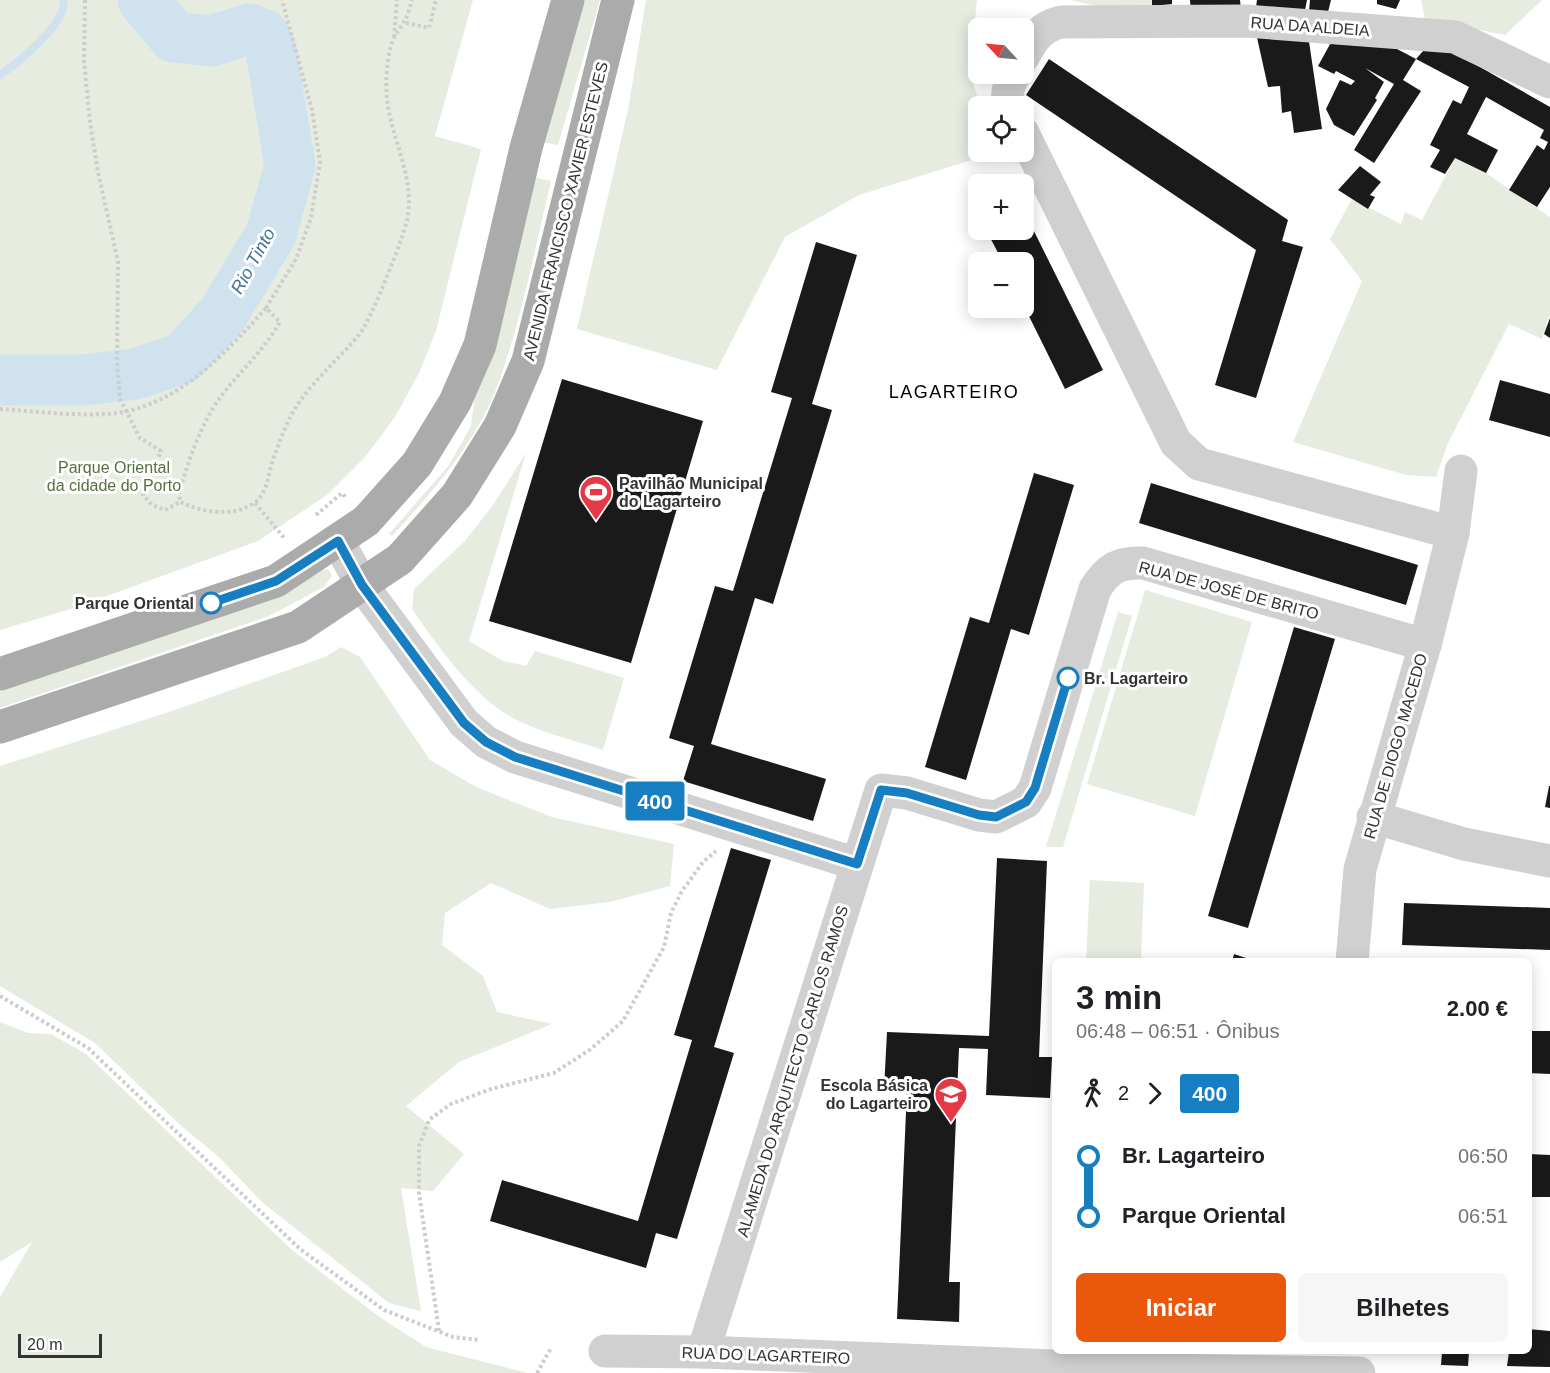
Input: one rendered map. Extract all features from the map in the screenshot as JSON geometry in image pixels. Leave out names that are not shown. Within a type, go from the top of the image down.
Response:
[{"type":"main road","points":[[0,674],[276,581],[366,521],[417,464],[455,402],[480,345],[526,148],[568,0]]},
{"type":"main road","name":"AVENIDA FRANCISCO XAVIER ESTEVES","points":[[0,727],[298,627],[399,559],[457,495],[500,426],[528,361],[618,0]]},
{"type":"street","name":"RUA DA ALDEIA","points":[[1034,36],[1050,25],[1061,22],[1247,10],[1455,38],[1550,82]]},
{"type":"street","points":[[1034,156],[1171,433],[1185,454],[1199,464],[1453,533]]},
{"type":"street","name":"RUA DE DIOGO MACEDO","points":[[1352,958],[1360,869],[1425,645],[1453,533],[1461,471]]},
{"type":"street","points":[[338,541],[362,585],[464,723],[486,742],[515,757],[857,864]]},
{"type":"street","name":"RUA DE JOSÉ DE BRITO","points":[[881,790],[907,793],[979,815],[996,817],[1026,802],[1035,788],[1095,589],[1112,567],[1126,562],[1143,563],[1425,645]]},
{"type":"street","name":"ALAMEDA DO ARQUITECTO CARLOS RAMOS","points":[[703,1352],[881,790]]},
{"type":"street","points":[[1373,818],[1464,844],[1550,861]]},
{"type":"street","name":"RUA DO LAGARTEIRO","points":[[605,1351],[703,1352],[1158,1372],[1341,1365]]},
{"type":"path","points":[[85,0],[84,61],[90,122],[98,172],[118,262],[117,362],[120,399],[124,412],[140,438],[161,451],[143,495],[152,505],[165,510],[180,502]]},
{"type":"path","points":[[0,409],[104,414],[124,412],[170,395],[206,371],[266,308],[296,259],[307,228],[320,162],[312,110],[282,0]]},
{"type":"path","points":[[180,502],[200,511],[236,511],[255,503],[264,492],[274,456],[294,412],[326,367],[345,351],[363,330],[403,236],[409,213],[408,183],[387,99],[387,68],[394,38],[397,0]]},
{"type":"path","points":[[394,38],[406,23],[412,0]]},
{"type":"path","points":[[406,23],[429,28],[436,0]]},
{"type":"path","points":[[180,502],[179,492],[200,430],[221,396],[272,335],[280,322],[266,308]]},
{"type":"path","points":[[310,520],[342,493],[366,521]]},
{"type":"path","points":[[255,503],[286,540],[294,533]]},
{"type":"path","points":[[439,1331],[419,1193],[419,1146],[429,1120],[451,1104],[490,1089],[554,1073],[591,1049],[623,1021],[664,947],[671,913],[682,891],[703,862],[740,828]]},
{"type":"path","points":[[0,996],[88,1048],[300,1249],[384,1310],[453,1337],[480,1340]]},
{"type":"path","points":[[537,1373],[551,1348]]},
{"type":"green space","name":"Parque Oriental da cidade do Porto","points":[[0,0],[473,0],[435,136],[481,149],[436,331],[419,373],[395,417],[366,456],[327,495],[258,541],[74,608],[0,630]]},
{"type":"green space","points":[[582,0],[600,0],[558,145],[542,142]]},
{"type":"green space","points":[[646,0],[977,0],[975,18],[968,18],[968,84],[974,84],[977,96],[968,96],[968,161],[859,195],[785,237],[717,370],[577,329],[628,110]]},
{"type":"green space","points":[[1070,0],[1172,0],[1172,8],[1117,11]]},
{"type":"green space","points":[[1421,0],[1542,0],[1505,35],[1425,19]]},
{"type":"green space","points":[[1455,158],[1486,173],[1550,217],[1550,314],[1542,339],[1509,324],[1447,445],[1436,477],[1406,475],[1293,442],[1362,281],[1330,239],[1352,199],[1401,224],[1405,212],[1422,220]]},
{"type":"green space","points":[[534,177],[551,181],[521,308],[498,384],[479,425],[466,445],[438,484],[392,536],[389,534],[449,465],[471,426],[476,386]]},
{"type":"green space","points":[[526,453],[469,641],[503,661],[526,666],[535,651],[624,678],[603,750],[533,727],[497,708],[456,668],[412,609],[414,589],[465,541],[493,505]]},
{"type":"green space","points":[[322,569],[329,570],[332,576],[324,587],[269,616],[0,708],[0,691],[267,599]]},
{"type":"green space","points":[[1145,590],[1252,622],[1195,816],[1087,784]]},
{"type":"green space","points":[[1118,612],[1132,616],[1063,847],[1046,847]]},
{"type":"green space","points":[[341,647],[360,657],[430,760],[476,787],[552,817],[674,844],[670,886],[610,902],[550,909],[491,883],[445,913],[442,945],[483,976],[497,1012],[552,1024],[459,1062],[406,1106],[464,1154],[433,1191],[401,1188],[421,1311],[389,1303],[262,1202],[219,1157],[179,1124],[95,1043],[0,986],[0,766],[172,711],[325,657]]},
{"type":"green space","points":[[1090,880],[1144,883],[1141,958],[1086,958]]},
{"type":"green space","points":[[0,1022],[28,1033],[51,1034],[86,1054],[292,1250],[378,1316],[426,1347],[527,1373],[0,1373],[0,1297],[32,1242],[0,1262]]},
{"type":"building","points":[[1152,0],[1172,0],[1172,4],[1152,6]]},
{"type":"building","points":[[1190,0],[1240,0],[1241,9],[1191,11]]},
{"type":"building","points":[[1257,0],[1307,0],[1305,10],[1256,7]]},
{"type":"building","points":[[1310,0],[1331,0],[1328,12],[1309,11]]},
{"type":"building","points":[[1377,0],[1400,0],[1396,9],[1377,4]]},
{"type":"building","points":[[1256,33],[1308,35],[1322,129],[1294,133],[1291,111],[1282,113],[1280,86],[1268,87]]},
{"type":"building","points":[[1334,37],[1380,40],[1416,59],[1403,80],[1421,91],[1374,163],[1354,150],[1394,84],[1365,68],[1384,82],[1375,98],[1377,100],[1354,136],[1334,125],[1326,109],[1340,80],[1351,85],[1355,81],[1336,71],[1334,74],[1318,66]]},
{"type":"building","points":[[1445,47],[1550,107],[1550,187],[1537,207],[1509,190],[1537,145],[1544,150],[1548,142],[1540,138],[1544,130],[1486,97],[1467,134],[1498,150],[1486,173],[1455,158],[1445,174],[1430,167],[1440,150],[1430,145],[1453,100],[1461,104],[1469,87],[1416,59],[1424,50]]},
{"type":"building","points":[[1049,59],[1288,220],[1282,241],[1303,247],[1256,398],[1215,385],[1256,250],[1034,100],[1034,96],[1026,95]]},
{"type":"building","points":[[1360,166],[1381,182],[1370,195],[1375,197],[1368,209],[1338,190]]},
{"type":"building","points":[[1034,231],[1103,370],[1065,389],[1030,318],[1034,318],[1034,252],[998,252],[991,240],[1034,240]]},
{"type":"building","points":[[816,242],[857,255],[812,404],[832,410],[773,604],[755,598],[711,744],[826,779],[813,821],[683,781],[694,746],[669,738],[715,586],[733,591],[792,398],[771,392]]},
{"type":"building","points":[[1550,318],[1550,338],[1544,334]]},
{"type":"building","name":"Pavilhão Municipal do Lagarteiro","points":[[562,379],[703,421],[631,663],[489,621]]},
{"type":"building","points":[[1500,380],[1550,394],[1550,437],[1489,420]]},
{"type":"building","points":[[1034,473],[1074,485],[1029,635],[1011,629],[966,780],[925,767],[970,617],[989,623]]},
{"type":"building","points":[[1151,483],[1418,565],[1406,605],[1139,523]]},
{"type":"building","points":[[1294,627],[1335,639],[1248,928],[1208,916]]},
{"type":"building","points":[[1550,786],[1550,808],[1545,807]]},
{"type":"building","points":[[731,848],[771,860],[714,1047],[734,1053],[677,1239],[656,1233],[646,1268],[490,1221],[502,1180],[638,1221],[692,1040],[674,1035]]},
{"type":"building","points":[[997,858],[1047,861],[1039,1057],[1052,1057],[1050,1098],[986,1095],[988,1049],[959,1048],[949,1282],[960,1282],[959,1322],[897,1319],[907,1089],[884,1089],[887,1032],[989,1036]]},
{"type":"building","points":[[1404,903],[1550,908],[1550,950],[1402,945]]},
{"type":"building","points":[[1234,954],[1246,958],[1233,958]]},
{"type":"building","points":[[1532,1031],[1550,1031],[1550,1074],[1532,1073]]},
{"type":"building","points":[[1532,1154],[1550,1155],[1550,1197],[1532,1197]]},
{"type":"building","points":[[1532,1329],[1550,1331],[1550,1367],[1507,1366],[1509,1354],[1532,1354]]},
{"type":"building","points":[[1442,1354],[1469,1354],[1468,1366],[1441,1365]]},
{"type":"waterway","points":[[0,75],[40,42],[57,20],[64,0]]},
{"type":"waterway","name":"Rio Tinto","points":[[0,380],[83,380],[135,374],[183,358],[223,314],[271,234],[290,165],[271,51],[264,35],[249,29],[211,41],[174,37],[143,0]]},
{"type":"bus line","name":"400","points":[[211,603],[276,581],[338,541],[362,585],[387,620],[464,723],[486,742],[515,757],[857,864],[881,790],[907,793],[979,815],[996,817],[1011,812],[1026,802],[1035,788],[1068,678]]},
{"type":"place","name":"Pavilhão Municipal do Lagarteiro","points":[[596,521]]},
{"type":"place","name":"Parque Oriental","points":[[211,603]]},
{"type":"place","name":"Br. Lagarteiro","points":[[1068,678]]},
{"type":"place","name":"Escola Básica do Lagarteiro","points":[[951,1123]]},
{"type":"district","name":"LAGARTEIRO","points":[[954,392]]}]
